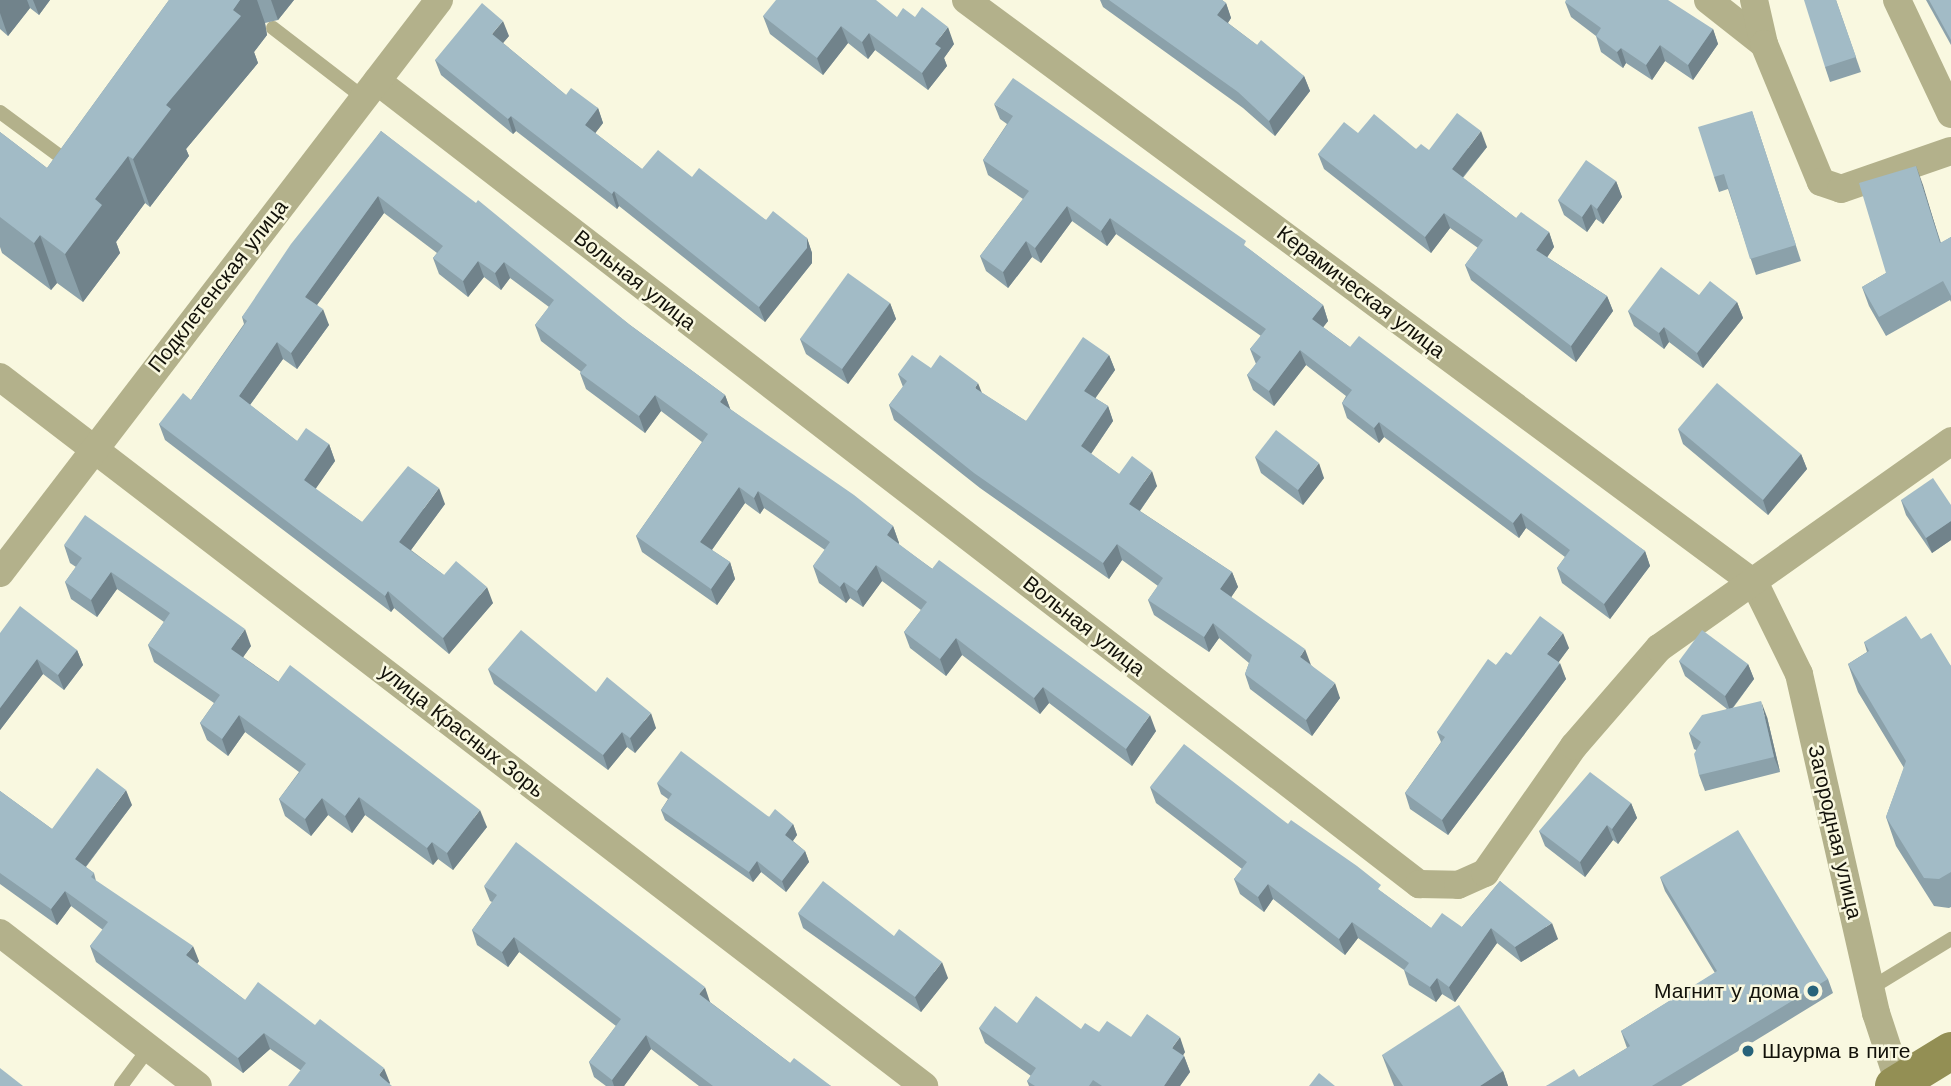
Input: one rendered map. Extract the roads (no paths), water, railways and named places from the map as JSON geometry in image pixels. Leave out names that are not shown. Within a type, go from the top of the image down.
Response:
[{"type":"main road","points":[[1898,1085],[1951,1051]]},
{"type":"street","name":"Подклетенская улица","points":[[0,573],[92,447],[439,0]]},
{"type":"street","name":"Керамическая улица","points":[[966,0],[1755,584]]},
{"type":"street","points":[[1707,0],[1765,44]]},
{"type":"street","points":[[1754,0],[1765,44],[1821,182],[1841,189],[1951,152]]},
{"type":"street","points":[[1897,0],[1951,114]]},
{"type":"street","name":"Вольная улица","points":[[371,90],[1419,884],[1458,885],[1485,873],[1574,746],[1659,648],[1755,584],[1951,441]]},
{"type":"street","name":"улица Красных Зорь","points":[[0,377],[924,1086]]},
{"type":"street","name":"Загородная улица","points":[[1755,584],[1799,674],[1871,988],[1898,1085]]},
{"type":"street","points":[[0,933],[198,1086]]},
{"type":"lane","points":[[273,28],[371,90]]},
{"type":"lane","points":[[0,112],[74,166],[82,155]]},
{"type":"lane","points":[[1871,988],[1951,939]]},
{"type":"lane","points":[[121,1086],[149,1048]]},
{"type":"place","name":"Магнит у дома","points":[[1813,991]]},
{"type":"place","name":"Шаурма в пите","points":[[1748,1051]]}]
